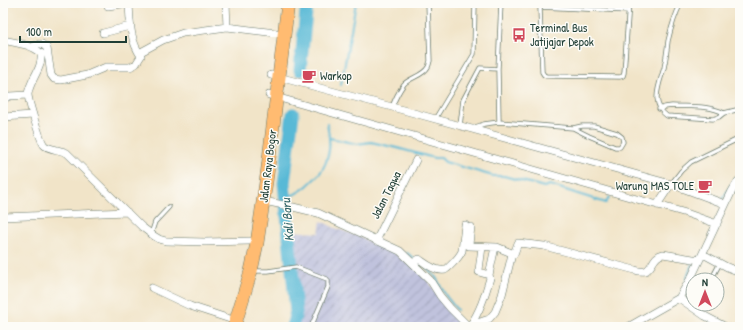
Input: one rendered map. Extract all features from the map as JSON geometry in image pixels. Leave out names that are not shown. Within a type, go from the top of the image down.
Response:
[{"type":"highway","name":"Jalan Raya Bogor","points":[[276,76],[276,32],[280,3]]},
{"type":"highway","name":"Jalan Raya Bogor","points":[[230,324],[250,241],[288,3]]},
{"type":"highway","name":"Jalan Raya Bogor","points":[[230,324],[251,271],[270,202],[273,95]]},
{"type":"street","points":[[108,6],[129,3],[130,26],[133,40],[140,55]]},
{"type":"street","points":[[226,3],[227,26]]},
{"type":"street","points":[[103,33],[130,26]]},
{"type":"street","points":[[32,47],[42,44],[47,48],[52,78],[56,80],[66,80],[87,75],[106,67],[130,67],[136,64],[140,55],[163,40],[182,32],[227,26],[276,32]]},
{"type":"street","points":[[3,40],[24,44],[41,53],[41,64],[28,95],[39,134],[44,145],[48,148],[62,150],[67,153],[151,234],[166,241],[250,241]]},
{"type":"street","points":[[276,76],[392,106],[671,184],[725,204]]},
{"type":"street","points":[[3,99],[10,96],[28,95]]},
{"type":"street","points":[[273,95],[686,213],[717,224]]},
{"type":"street","points":[[3,117],[33,114]]},
{"type":"street","name":"Jalan Taqwa","points":[[377,238],[416,160]]},
{"type":"street","points":[[628,327],[679,298],[692,276],[725,204],[740,180]]},
{"type":"street","points":[[657,205],[671,184]]},
{"type":"street","points":[[270,202],[318,213],[377,238],[400,251],[415,261],[450,308],[472,326]]},
{"type":"street","points":[[3,217],[127,212]]},
{"type":"street","points":[[415,261],[420,259],[433,268],[445,270],[460,255],[468,226],[470,246],[496,247],[512,254]]},
{"type":"street","points":[[472,326],[489,319],[495,312],[502,295],[512,254],[514,254],[518,243],[544,246],[642,271],[646,271],[657,256],[663,254],[701,257],[720,263],[740,272]]},
{"type":"street","points":[[482,247],[478,270],[479,272],[489,274]]},
{"type":"street","points":[[472,326],[483,301],[490,278],[489,274],[496,247]]},
{"type":"street","points":[[152,288],[230,324]]},
{"type":"street","points":[[679,298],[685,301]]},
{"type":"street","points":[[701,312],[705,316],[726,327]]},
{"type":"lane","points":[[392,106],[405,83],[428,68],[430,61],[428,3]]},
{"type":"lane","points":[[435,118],[474,54],[474,3]]},
{"type":"lane","points":[[499,122],[498,69],[501,3]]},
{"type":"lane","points":[[536,3],[540,8],[542,72],[544,75],[620,77],[623,76],[624,73],[629,3]]},
{"type":"lane","points":[[681,3],[676,13],[659,84],[657,98],[659,109],[667,116],[713,119],[724,113],[740,109]]},
{"type":"lane","points":[[540,8],[628,11]]},
{"type":"lane","points":[[460,126],[463,100],[480,68],[498,69]]},
{"type":"lane","points":[[659,109],[672,106],[712,108],[724,113]]},
{"type":"lane","points":[[470,128],[499,122],[573,128],[594,126],[617,133],[622,137],[623,142],[620,147],[615,147],[573,128]]},
{"type":"lane","points":[[671,184],[681,171],[691,162],[740,138]]},
{"type":"lane","points":[[151,234],[156,222],[169,207]]},
{"type":"lane","points":[[715,272],[720,263]]},
{"type":"lane","points":[[251,271],[268,271],[295,267],[327,279],[328,287],[311,327]]},
{"type":"shaded area","points":[[321,221],[390,250],[407,262],[425,277],[460,323],[459,327],[297,327],[299,307],[298,277],[291,231],[319,233]]},
{"type":"waterway","name":"Kali Baru","points":[[300,70],[307,3]]},
{"type":"waterway","points":[[341,85],[356,3]]},
{"type":"waterway","name":"Kali Baru","points":[[292,327],[296,312],[284,183],[293,114]]},
{"type":"waterway","points":[[285,197],[305,188],[319,175],[324,167],[329,149],[327,124]]},
{"type":"waterway","points":[[330,138],[357,144],[371,142],[434,158],[441,158],[445,162],[493,176],[504,176],[544,187],[550,185],[606,203],[609,197]]},
{"type":"waterway","points":[[723,198],[740,174]]},
{"type":"waterway","points":[[407,253],[416,260]]},
{"type":"waterway","points":[[689,272],[692,264]]},
{"type":"waterway","points":[[427,268],[435,276],[446,296],[457,310]]},
{"type":"waterway","points":[[621,327],[627,324]]},
{"type":"place","name":"Terminal Bus Jatijajar Depok","points":[[519,35]]},
{"type":"place","name":"Warkop","points":[[309,76]]},
{"type":"place","name":"Warung MAS TOLE","points":[[705,186]]}]
